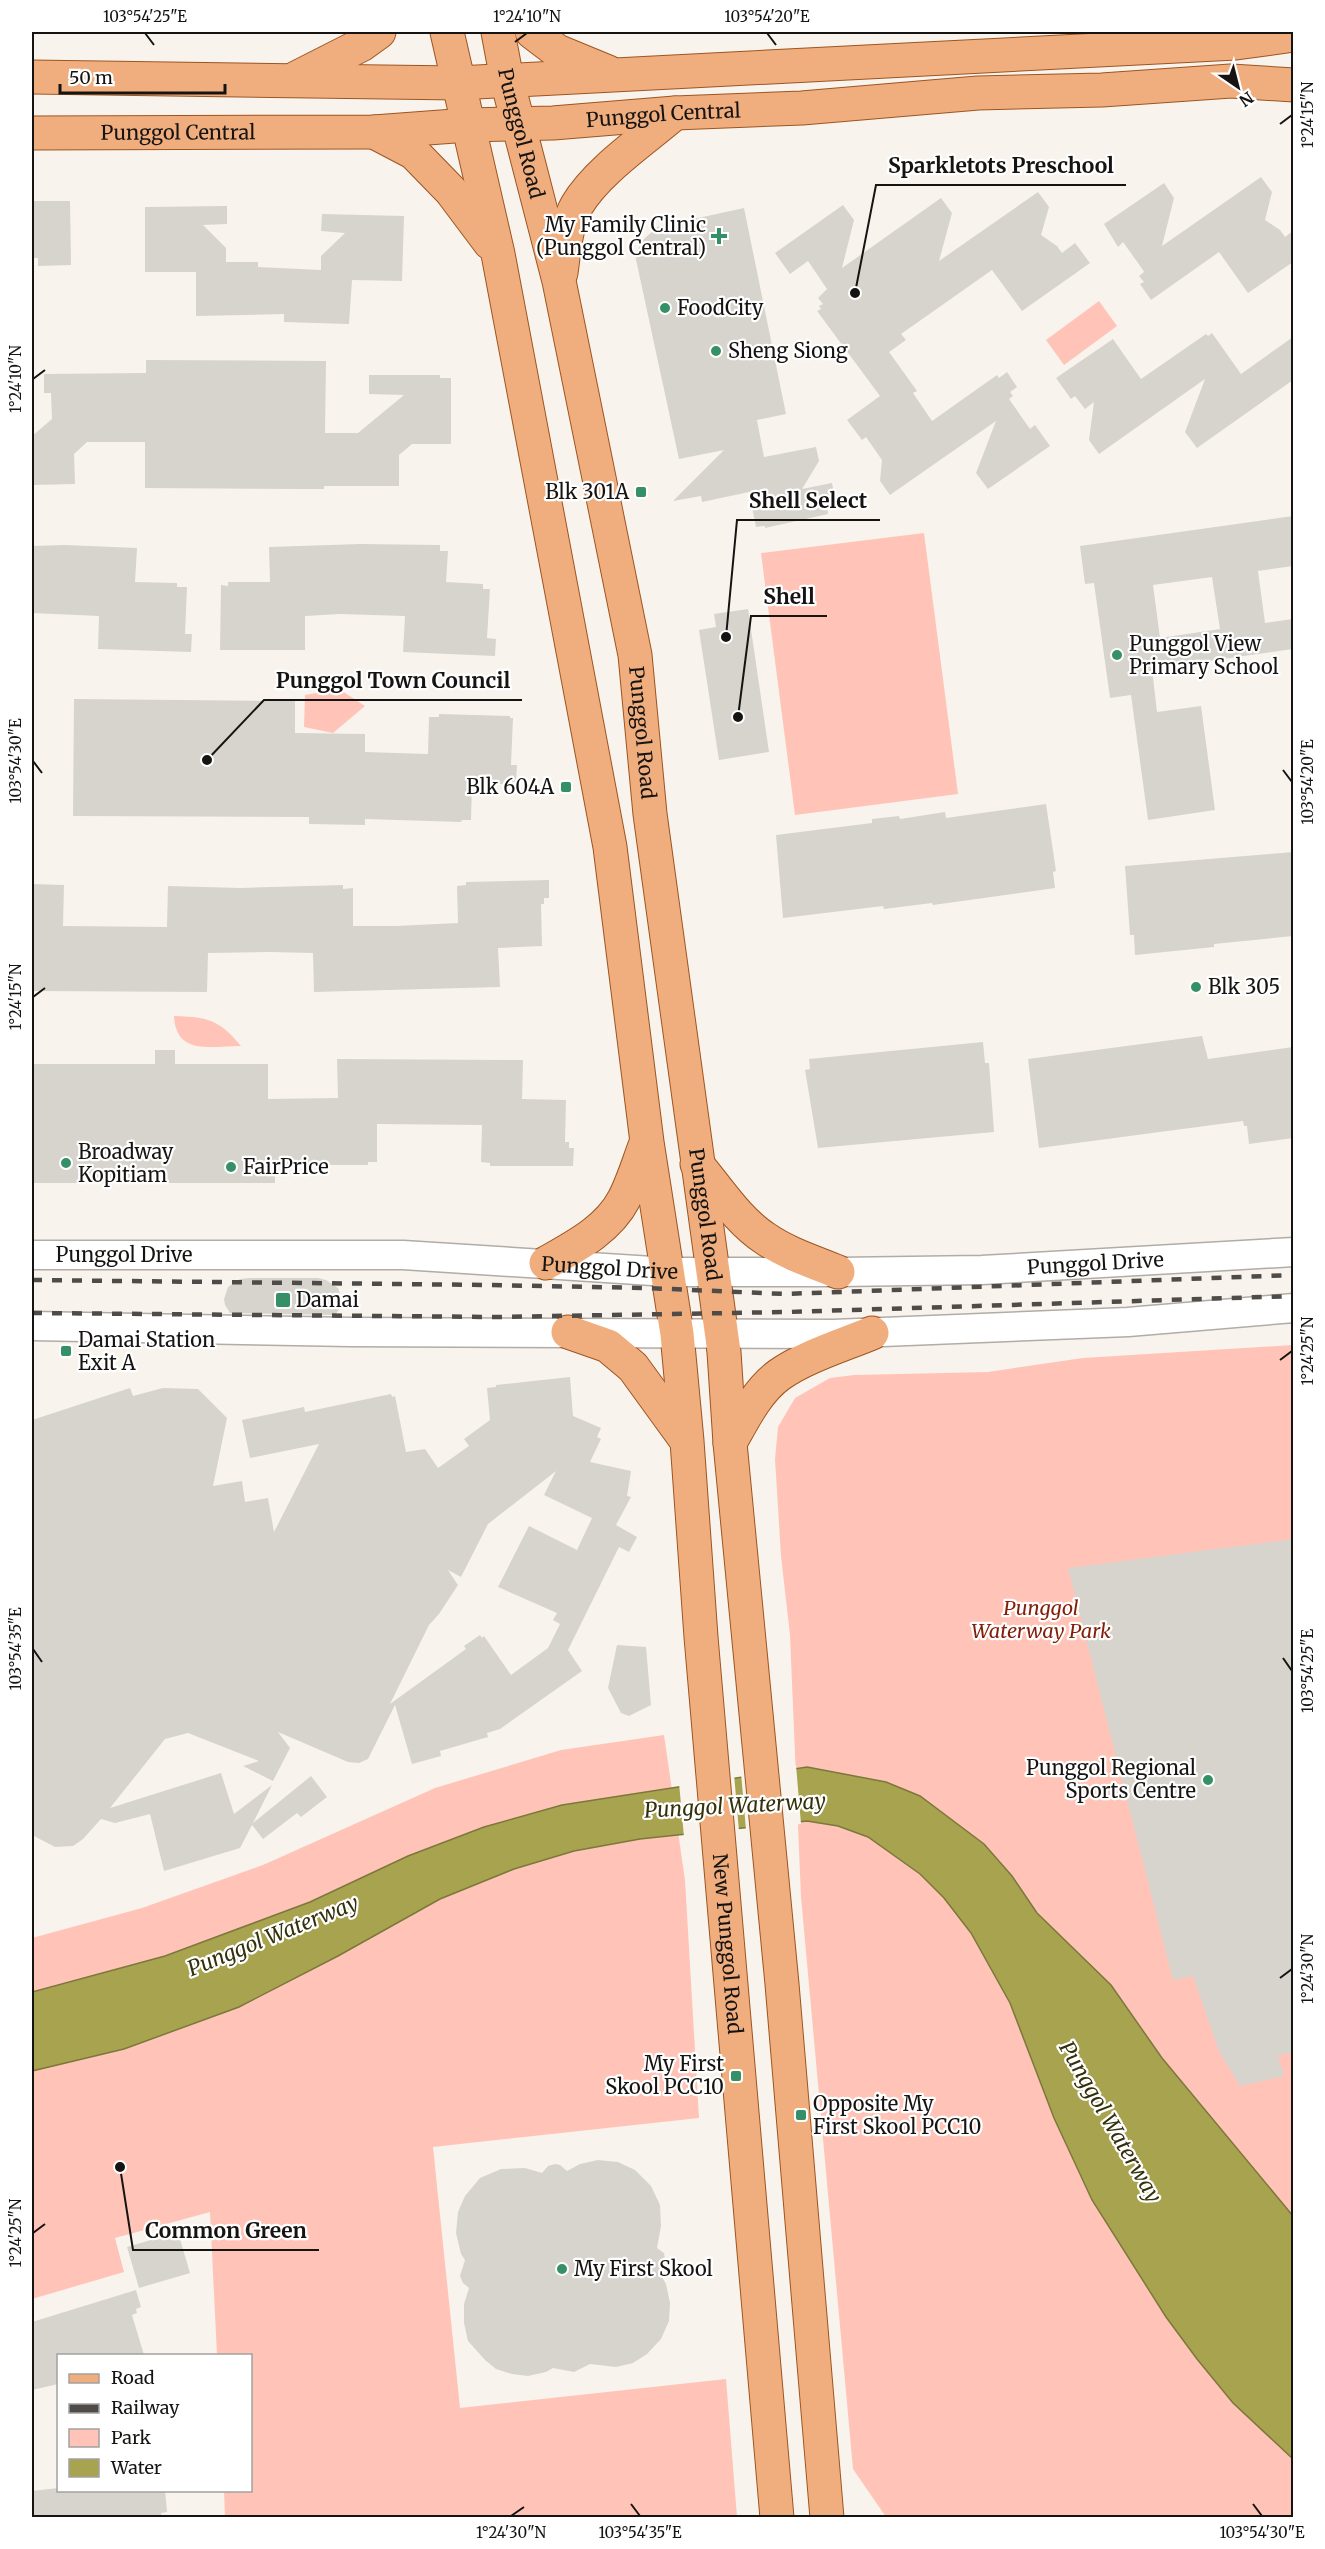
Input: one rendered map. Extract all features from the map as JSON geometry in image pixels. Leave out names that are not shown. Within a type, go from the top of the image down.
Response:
[{"type":"main road","points":[[292,80],[361,45],[379,32]]},
{"type":"main road","points":[[447,32],[498,254],[610,848],[646,1142],[677,1334],[687,1441]]},
{"type":"main road","name":"Punggol Road","points":[[498,32],[507,80],[559,281],[635,654],[650,814],[721,1334],[730,1443]]},
{"type":"main road","points":[[532,32],[557,51],[618,76]]},
{"type":"main road","name":"Punggol Central","points":[[32,77],[458,83],[1260,41],[1293,35]]},
{"type":"main road","points":[[1260,41],[1289,48],[1293,56]]},
{"type":"main road","name":"Punggol Central","points":[[32,133],[374,132],[468,125],[553,123],[675,113],[802,108],[978,93],[1102,90],[1231,81],[1293,85]]},
{"type":"main road","points":[[559,281],[565,245],[576,207],[592,183],[675,113]]},
{"type":"main road","points":[[374,132],[414,153],[451,191],[498,254]]},
{"type":"main road","points":[[546,1263],[601,1228],[610,1219],[623,1200],[646,1142]]},
{"type":"main road","points":[[697,1164],[744,1220],[766,1240],[838,1272]]},
{"type":"main road","points":[[568,1332],[608,1346],[633,1367],[687,1441]]},
{"type":"main road","points":[[827,2517],[782,1984],[730,1443],[759,1397],[777,1376],[791,1367],[872,1333]]},
{"type":"main road","name":"New Punggol Road","points":[[687,1441],[701,1637],[777,2517]]},
{"type":"street","name":"Punggol Drive","points":[[32,1255],[403,1255],[668,1272],[838,1272],[982,1270],[1293,1252]]},
{"type":"street","points":[[32,1326],[350,1332],[872,1333],[1128,1322],[1293,1308]]},
{"type":"green space","points":[[1099,301],[1117,326],[1064,365],[1046,340]]},
{"type":"green space","points":[[924,533],[958,794],[795,815],[761,553]]},
{"type":"green space","points":[[339,689],[365,706],[333,733],[304,727],[305,695]]},
{"type":"green space","points":[[174,1016],[212,1021],[226,1030],[241,1046],[207,1047],[188,1043],[181,1038],[176,1029]]},
{"type":"green space","name":"Punggol Waterway Park","points":[[1293,1345],[1293,2517],[886,2517],[853,2469],[801,1897],[790,1635],[781,1556],[775,1459],[778,1427],[795,1398],[830,1378],[854,1375],[988,1372],[1083,1358]]},
{"type":"green space","points":[[664,1735],[685,1880],[699,2118],[433,2147],[460,2408],[726,2379],[737,2517],[225,2517],[224,2492],[252,2492],[252,2354],[217,2354],[210,2212],[115,2238],[124,2272],[32,2299],[32,1938],[142,1908],[263,1865],[435,1788],[561,1750]]},
{"type":"water","name":"Punggol Waterway","points":[[807,1767],[886,1782],[920,1796],[984,1844],[1012,1876],[1037,1913],[1111,1985],[1162,2058],[1293,2216],[1293,2459],[1233,2403],[1197,2359],[1166,2317],[1092,2200],[1054,2118],[1010,2003],[971,1933],[944,1898],[920,1874],[868,1837],[838,1826],[807,1821],[640,1839],[574,1851],[514,1869],[440,1899],[338,1956],[239,2007],[124,2049],[32,2071],[32,1992],[165,1956],[310,1902],[408,1856],[484,1827],[562,1805]]},
{"type":"pier","points":[[796,1765],[801,1824],[746,1830],[741,1773]]},
{"type":"pier","points":[[734,1774],[739,1831],[684,1837],[679,1783]]},
{"type":"building","points":[[1261,177],[1272,192],[1265,220],[1280,230],[1285,237],[1293,231],[1293,262],[1248,293],[1219,252],[1151,300],[1140,284],[1144,282],[1139,276],[1144,272],[1143,270],[1123,242],[1118,247],[1104,224],[1164,183],[1174,198],[1162,246]]},
{"type":"building","points":[[1038,192],[1049,207],[1041,235],[1057,246],[1062,253],[1075,243],[1090,263],[1022,311],[992,270],[901,334],[906,340],[889,352],[917,391],[913,393],[932,421],[997,375],[999,378],[1007,372],[1017,387],[1010,392],[1013,396],[1009,399],[1030,429],[1035,425],[1050,446],[988,489],[976,473],[996,421],[890,495],[880,481],[882,460],[866,437],[862,440],[847,420],[880,396],[817,311],[823,304],[818,298],[827,289],[808,261],[790,274],[775,253],[843,205],[854,220],[842,268],[941,198],[952,213],[939,261]]},
{"type":"building","points":[[32,201],[70,201],[71,265],[38,266],[38,258],[32,258]]},
{"type":"building","points":[[227,206],[227,224],[203,225],[226,248],[226,262],[258,262],[258,267],[321,270],[321,256],[345,233],[321,231],[322,214],[404,216],[402,281],[352,280],[349,324],[284,322],[284,314],[196,316],[196,272],[145,272],[145,207]]},
{"type":"building","points":[[744,208],[786,414],[757,420],[764,457],[816,447],[819,461],[802,489],[832,483],[836,504],[827,506],[828,514],[765,528],[765,526],[756,527],[749,492],[702,502],[701,496],[673,501],[724,450],[679,459],[635,255],[643,240],[657,227]]},
{"type":"building","points":[[1212,333],[1241,374],[1293,337],[1293,380],[1197,448],[1185,432],[1205,379],[1099,454],[1089,440],[1094,402],[1085,409],[1075,396],[1071,399],[1056,378],[1113,339],[1141,379],[1206,334],[1208,336]]},
{"type":"building","points":[[146,360],[326,361],[325,433],[358,433],[404,395],[369,394],[369,375],[440,375],[440,378],[451,378],[451,444],[412,444],[399,455],[399,486],[324,486],[324,489],[300,489],[145,488],[145,442],[87,442],[74,454],[75,484],[32,485],[32,436],[52,419],[51,393],[44,393],[44,374],[146,373]]},
{"type":"building","points":[[1293,516],[1293,566],[1258,571],[1265,623],[1293,619],[1293,649],[1152,669],[1157,712],[1201,706],[1215,810],[1148,820],[1131,695],[1110,698],[1094,583],[1085,584],[1080,546]],"holes":[[[1212,577],[1220,629],[1160,638],[1153,585]]]},
{"type":"building","points":[[360,544],[440,545],[440,551],[448,551],[446,582],[483,584],[483,589],[490,589],[487,638],[496,639],[495,656],[403,652],[405,616],[340,614],[305,616],[305,650],[220,650],[221,585],[228,586],[228,582],[270,582],[269,547]]},
{"type":"building","points":[[32,546],[137,548],[135,582],[177,583],[177,587],[187,587],[185,634],[192,634],[191,652],[98,649],[99,616],[32,613]]},
{"type":"building","points":[[748,609],[769,752],[719,760],[699,630],[716,627],[714,614]]},
{"type":"building","points":[[74,699],[295,701],[295,733],[365,734],[365,752],[428,754],[429,717],[439,717],[439,714],[510,716],[513,718],[511,765],[517,765],[516,782],[472,784],[471,820],[461,822],[365,819],[365,825],[309,824],[309,817],[73,816]]},
{"type":"building","points":[[1046,804],[1056,871],[1053,872],[1055,888],[933,905],[932,903],[884,909],[883,906],[783,918],[776,835],[872,823],[872,819],[899,816],[900,819],[945,812],[946,818]]},
{"type":"building","points":[[1293,852],[1293,936],[1135,955],[1134,935],[1130,935],[1125,866]]},
{"type":"building","points":[[549,880],[549,898],[544,898],[544,904],[541,904],[542,946],[498,948],[500,987],[314,992],[313,953],[270,952],[208,953],[207,992],[32,991],[32,884],[64,885],[63,926],[167,927],[168,886],[240,888],[343,885],[343,889],[353,888],[353,926],[396,926],[458,923],[457,886],[466,885],[466,882]]},
{"type":"building","points":[[1202,1036],[1208,1059],[1293,1047],[1293,1138],[1249,1144],[1247,1126],[1244,1126],[1243,1121],[1039,1148],[1028,1059]]},
{"type":"building","points":[[983,1042],[985,1063],[989,1063],[994,1132],[818,1148],[805,1070],[810,1069],[809,1059]]},
{"type":"building","points":[[155,1050],[175,1050],[175,1064],[268,1064],[268,1099],[338,1098],[337,1059],[523,1060],[522,1099],[566,1100],[565,1142],[569,1142],[569,1148],[574,1148],[573,1166],[490,1166],[490,1163],[481,1162],[482,1125],[377,1124],[377,1162],[368,1162],[368,1165],[275,1165],[275,1183],[32,1183],[32,1064],[155,1064]]},
{"type":"building","name":"Damai","points":[[240,1279],[326,1280],[338,1288],[342,1301],[341,1307],[335,1315],[230,1313],[224,1299],[228,1287]]},
{"type":"building","points":[[570,1377],[573,1416],[601,1428],[597,1437],[601,1439],[590,1462],[631,1471],[627,1496],[631,1497],[616,1525],[637,1537],[629,1552],[619,1547],[568,1650],[582,1671],[500,1729],[487,1733],[488,1737],[440,1751],[441,1756],[412,1764],[395,1705],[368,1759],[359,1763],[348,1762],[278,1732],[290,1748],[273,1781],[243,1766],[259,1761],[188,1733],[165,1739],[110,1808],[221,1773],[234,1814],[272,1785],[253,1823],[311,1776],[327,1797],[301,1817],[297,1813],[263,1839],[252,1825],[240,1848],[164,1871],[150,1814],[115,1823],[101,1819],[83,1839],[73,1846],[55,1847],[32,1835],[32,1420],[130,1388],[133,1396],[163,1388],[198,1389],[227,1418],[213,1486],[242,1481],[245,1502],[268,1498],[274,1532],[319,1444],[250,1458],[242,1420],[304,1407],[305,1412],[391,1394],[392,1397],[395,1396],[406,1452],[425,1449],[438,1468],[469,1446],[464,1439],[490,1420],[487,1388],[496,1387],[496,1385]],"holes":[[[556,1471],[544,1495],[592,1518],[577,1550],[529,1526],[498,1587],[557,1613],[553,1620],[560,1624],[548,1648],[511,1675],[484,1636],[482,1638],[480,1635],[464,1646],[466,1649],[390,1704],[429,1625],[458,1585],[448,1570],[461,1577],[488,1524]]]},
{"type":"building","name":"Punggol Regional Sports Centre","points":[[1293,1539],[1293,2052],[1278,2056],[1284,2076],[1240,2086],[1219,2051],[1193,1976],[1173,1980],[1068,1568]]},
{"type":"building","points":[[617,1645],[646,1647],[651,1705],[629,1716],[621,1713],[608,1688]]},
{"type":"building","name":"My First Skool","points":[[598,2160],[618,2162],[635,2170],[651,2186],[660,2205],[661,2226],[657,2248],[664,2253],[665,2260],[661,2275],[666,2284],[670,2303],[669,2321],[661,2339],[647,2354],[633,2363],[616,2367],[590,2364],[574,2372],[553,2368],[528,2376],[496,2369],[468,2341],[464,2323],[464,2304],[469,2288],[460,2276],[465,2260],[461,2254],[456,2233],[458,2212],[465,2196],[480,2178],[501,2169],[525,2168],[542,2173],[548,2166],[555,2164],[567,2171],[580,2164]]},
{"type":"building","points":[[178,2232],[190,2273],[139,2288],[127,2247]]},
{"type":"building","points":[[136,2290],[141,2307],[136,2309],[137,2313],[132,2315],[144,2354],[57,2354],[57,2384],[32,2390],[32,2322]]},
{"type":"building","points":[[57,2488],[57,2492],[165,2492],[167,2512],[161,2513],[162,2517],[32,2517],[32,2491]]},
{"type":"railway","points":[[32,1280],[489,1285],[647,1288],[785,1294],[1294,1275]]},
{"type":"railway","points":[[32,1313],[496,1317],[788,1312],[1294,1296]]},
{"type":"place","name":"My Family Clinic (Punggol Central)","points":[[719,236]]},
{"type":"place","name":"Sparkletots Preschool","points":[[855,293]]},
{"type":"place","name":"FoodCity","points":[[665,308]]},
{"type":"place","name":"Sheng Siong","points":[[716,351]]},
{"type":"place","name":"Blk 301A","points":[[641,492]]},
{"type":"place","name":"Shell Select","points":[[726,637]]},
{"type":"place","name":"Punggol View Primary School","points":[[1117,655]]},
{"type":"place","name":"Shell","points":[[738,717]]},
{"type":"place","name":"Punggol Town Council","points":[[207,760]]},
{"type":"place","name":"Blk 604A","points":[[566,787]]},
{"type":"place","name":"Blk 305","points":[[1196,987]]},
{"type":"place","name":"Broadway Kopitiam","points":[[66,1163]]},
{"type":"place","name":"FairPrice","points":[[231,1167]]},
{"type":"place","name":"Damai","points":[[283,1300]]},
{"type":"place","name":"Damai Station Exit A","points":[[66,1351]]},
{"type":"place","name":"Punggol Regional Sports Centre","points":[[1208,1780]]},
{"type":"place","name":"My First Skool PCC10","points":[[736,2076]]},
{"type":"place","name":"Opposite My First Skool PCC10","points":[[801,2115]]},
{"type":"place","name":"Common Green","points":[[120,2167]]},
{"type":"place","name":"My First Skool","points":[[562,2269]]}]
